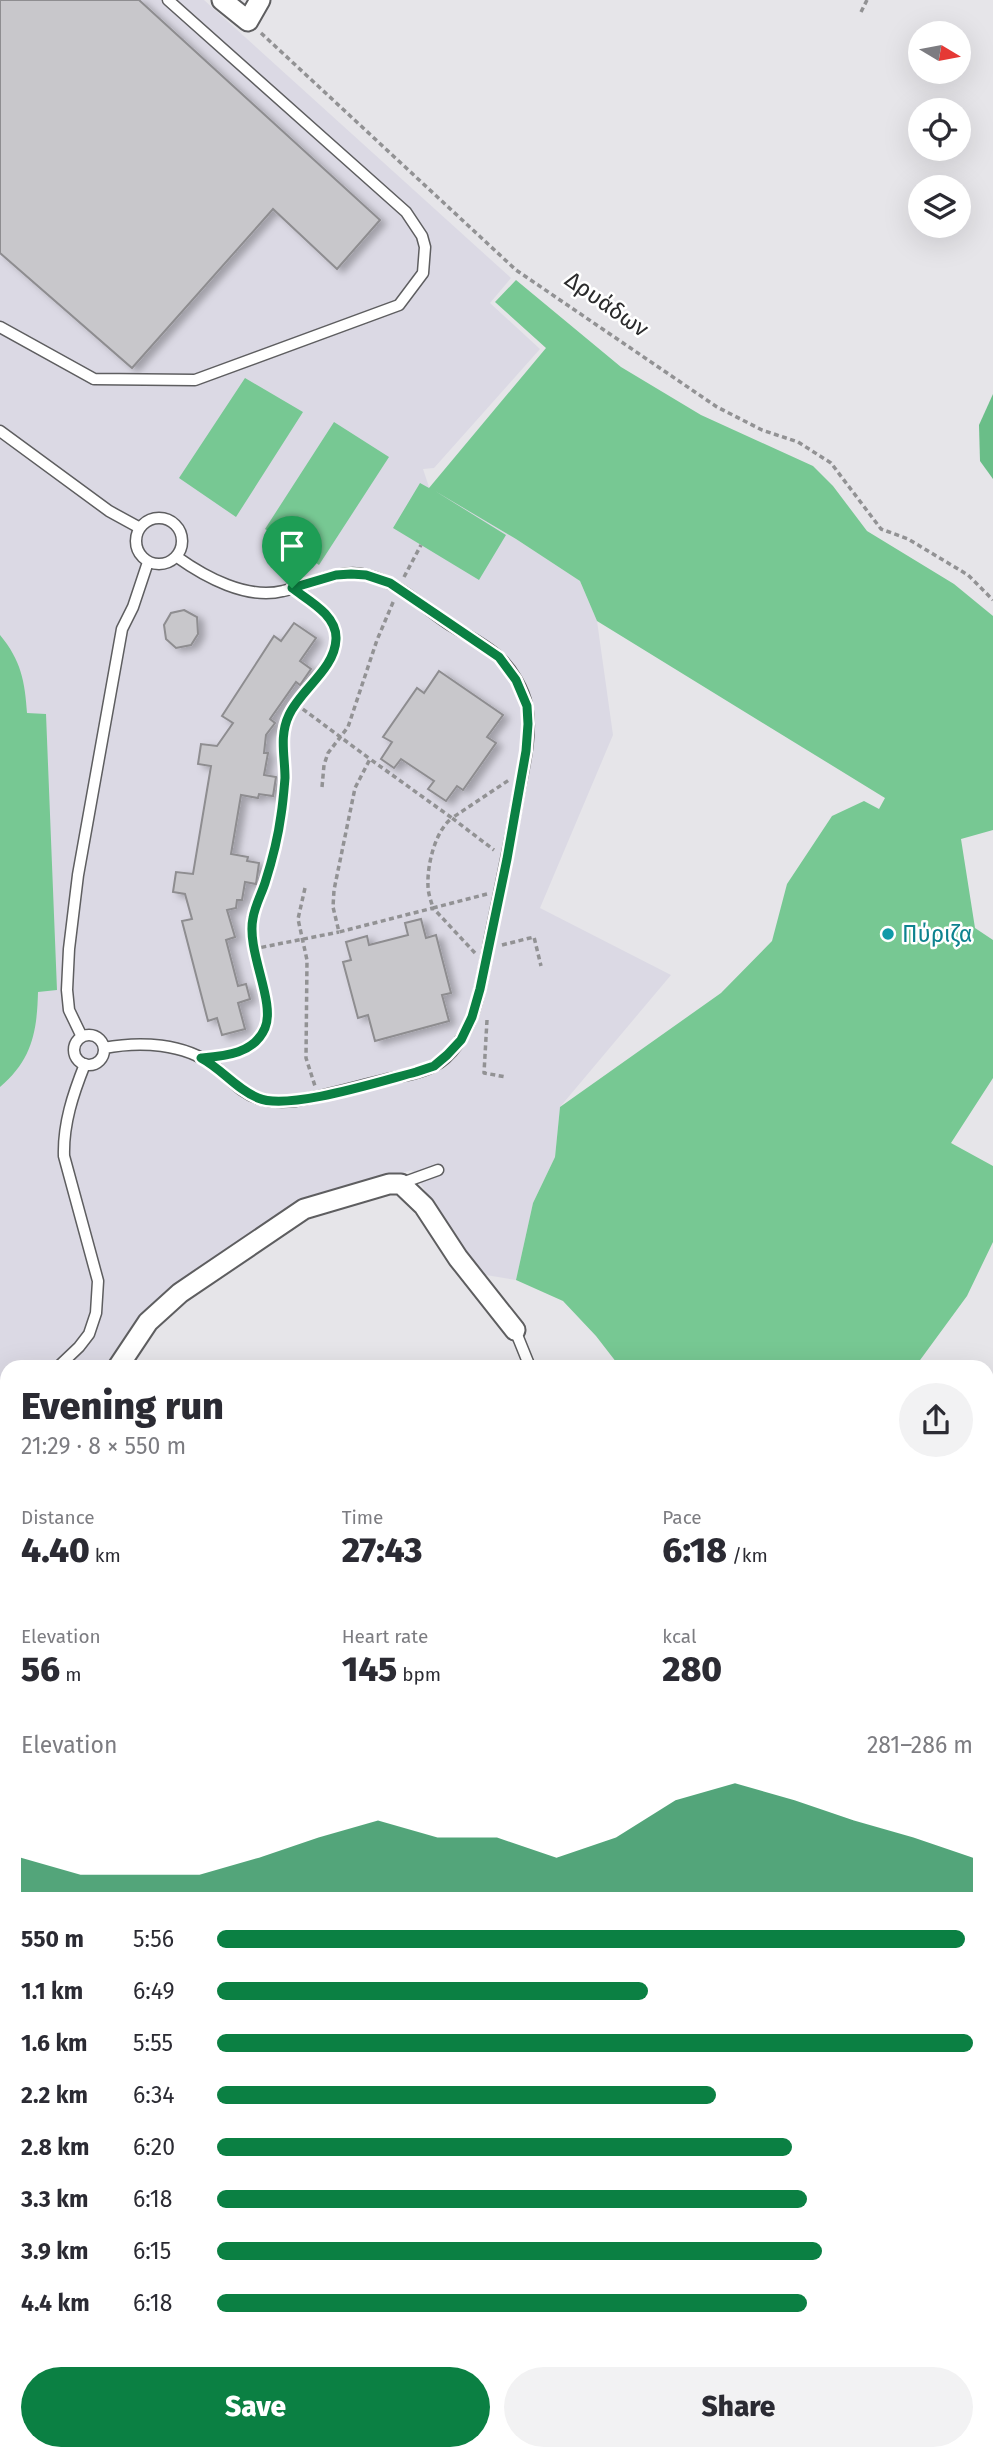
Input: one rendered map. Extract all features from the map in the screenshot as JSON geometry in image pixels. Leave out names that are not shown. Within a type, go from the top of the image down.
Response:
[{"type":"street","points":[[222,0],[248,21],[260,0]]},
{"type":"street","points":[[123,1360],[148,1322],[180,1293],[304,1209],[389,1184],[401,1184],[424,1206],[458,1258],[515,1330]]},
{"type":"lane","points":[[0,327],[94,379],[195,380],[399,305],[423,273],[425,247],[422,236],[406,212],[168,0]]},
{"type":"lane","points":[[0,431],[109,511],[140,528]]},
{"type":"lane","points":[[159,518],[174,523],[179,528],[183,543],[177,557],[163,564],[148,562],[138,551],[137,535],[140,528],[152,519],[159,518]]},
{"type":"lane","points":[[104,1048],[126,1043],[188,1051],[212,1064],[245,1093],[261,1100],[292,1101],[318,1096],[434,1066],[461,1040],[472,1017],[507,859],[522,770],[528,715],[523,692],[516,680],[499,657],[390,583],[366,575],[336,575],[280,592],[257,592],[198,571],[177,557]]},
{"type":"lane","points":[[82,1037],[69,1010],[67,990],[78,875],[122,629],[133,607],[148,562]]},
{"type":"lane","points":[[94,1035],[104,1048],[104,1054],[98,1062],[85,1064],[79,1061],[74,1052],[82,1037],[94,1035]]},
{"type":"lane","points":[[65,1360],[89,1334],[96,1313],[98,1281],[65,1156],[63,1136],[85,1064]]},
{"type":"lane","points":[[401,1184],[438,1170]]},
{"type":"lane","points":[[515,1330],[527,1360]]},
{"type":"path","points":[[862,12],[867,0]]},
{"type":"path","name":"Δρυάδων","points":[[248,21],[516,270],[717,407],[762,430],[798,442],[831,463],[881,529],[908,539],[968,575],[993,600]]},
{"type":"path","points":[[322,787],[328,752],[348,727],[377,640],[421,545]]},
{"type":"path","points":[[201,1058],[224,1056],[246,1049],[264,1030],[267,1020],[250,930],[275,848],[281,813],[285,777],[282,743],[285,725],[296,704],[327,663],[337,637],[333,624],[324,612],[292,588]]},
{"type":"path","points":[[296,704],[507,859]]},
{"type":"path","points":[[340,932],[333,906],[334,890],[355,788],[370,759]]},
{"type":"path","points":[[485,963],[433,908],[428,885],[435,838],[444,824],[522,770]]},
{"type":"path","points":[[305,888],[298,913],[307,960],[306,1058],[318,1096]]},
{"type":"path","points":[[253,949],[340,932],[500,891]]},
{"type":"path","points":[[500,955],[502,945],[534,937],[541,966]]},
{"type":"path","points":[[489,1011],[484,1073],[506,1077]]},
{"type":"shaded area","points":[[0,0],[204,0],[511,278],[490,303],[540,349],[434,468],[423,469],[429,487],[580,581],[597,621],[613,735],[540,908],[671,975],[560,1107],[555,1157],[533,1203],[516,1280],[486,1275],[478,1267],[461,1248],[412,1170],[301,1204],[164,1297],[114,1360],[0,1360]]},
{"type":"green space","points":[[516,280],[621,367],[701,415],[813,466],[833,486],[867,531],[954,584],[993,616],[993,830],[961,839],[975,928],[993,940],[993,1078],[951,1143],[993,1166],[993,1242],[967,1296],[920,1360],[615,1360],[563,1301],[516,1280],[533,1203],[555,1157],[560,1107],[721,993],[772,941],[787,884],[832,816],[864,801],[879,809],[885,798],[597,621],[580,581],[516,539],[435,491],[506,535],[479,580],[393,528],[420,483],[429,488],[546,348],[495,302]]},
{"type":"green space","points":[[245,378],[303,412],[236,517],[179,478]]},
{"type":"green space","points":[[993,394],[993,479],[980,461],[979,425]]},
{"type":"green space","points":[[334,422],[389,457],[319,565],[265,529]]},
{"type":"green space","points":[[0,635],[13,653],[21,672],[27,713],[46,714],[57,990],[38,992],[31,1044],[19,1066],[0,1087]]},
{"type":"building","points":[[0,0],[139,0],[380,220],[337,269],[273,209],[132,368],[0,253]]},
{"type":"building","points":[[184,610],[197,617],[198,634],[191,645],[176,648],[166,639],[164,625],[171,613]]},
{"type":"building","points":[[294,623],[316,638],[300,661],[311,669],[300,685],[296,682],[270,719],[275,723],[266,735],[264,753],[268,753],[264,775],[276,777],[273,796],[259,794],[258,798],[241,795],[231,854],[248,857],[247,861],[259,863],[256,884],[245,882],[242,900],[237,900],[236,908],[227,910],[235,937],[226,940],[238,986],[246,984],[250,999],[238,1003],[245,1029],[222,1035],[217,1018],[208,1021],[182,921],[192,919],[185,894],[173,892],[176,872],[193,874],[211,766],[198,764],[201,744],[217,746],[233,723],[222,716],[274,636],[281,641]]},
{"type":"building","points":[[439,671],[503,715],[487,737],[496,743],[463,790],[457,786],[446,801],[428,789],[434,781],[401,759],[394,768],[381,759],[392,742],[383,737],[417,688],[424,693]]},
{"type":"building","points":[[421,919],[426,938],[436,935],[451,993],[442,995],[449,1021],[375,1041],[368,1015],[358,1018],[343,962],[351,960],[346,942],[367,936],[369,945],[408,935],[405,923]]},
{"type":"place","name":"Πύριζα","points":[[888,934]]},
{"type":"route","points":[[351,574],[366,575],[390,583],[499,657],[523,692],[528,724],[526,751],[507,859],[480,989],[472,1017],[461,1040],[434,1066],[416,1072],[318,1096],[275,1101],[261,1100],[245,1093],[212,1064],[201,1058],[234,1054],[246,1049],[264,1030],[267,1020],[250,930],[275,848],[281,813],[285,777],[282,743],[285,725],[290,712],[327,663],[337,637],[333,624],[324,612],[292,588],[336,575],[351,574]]}]
